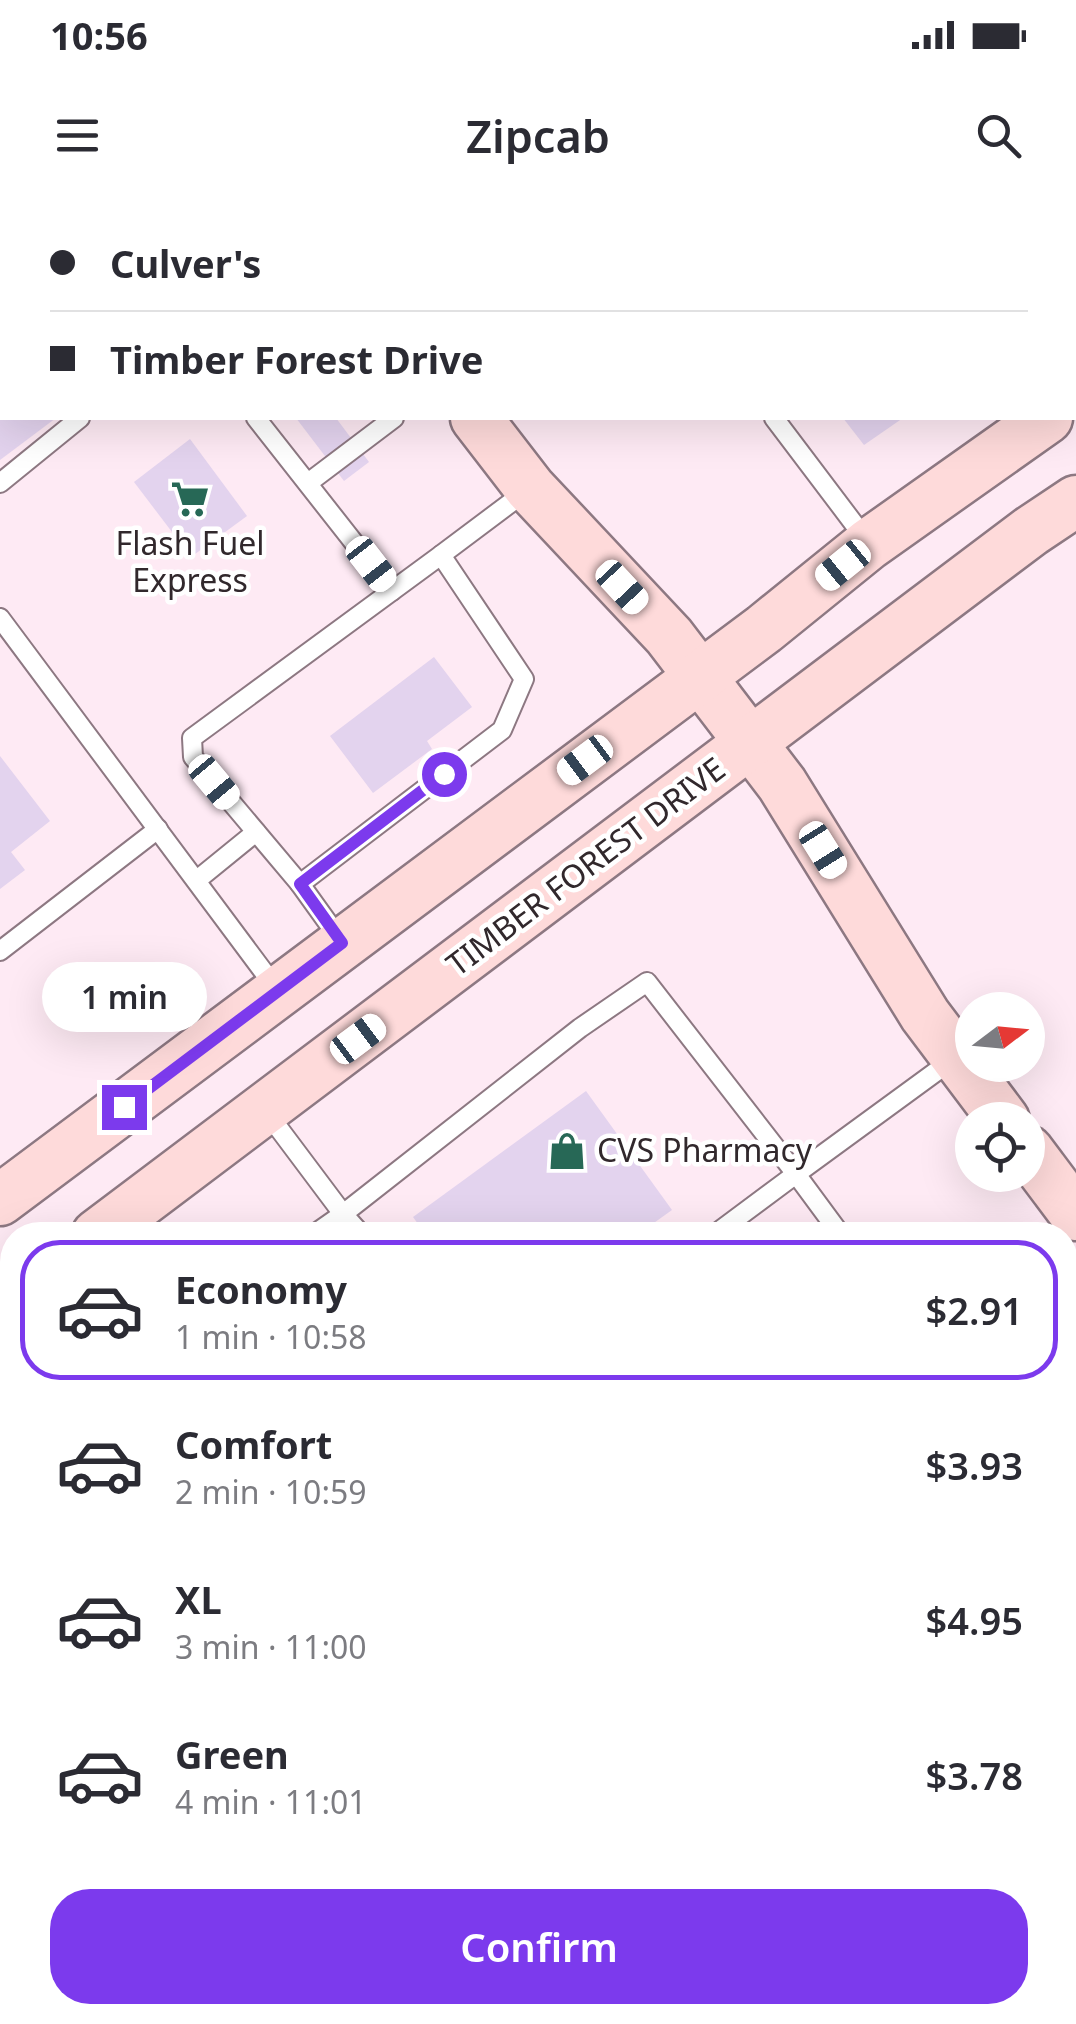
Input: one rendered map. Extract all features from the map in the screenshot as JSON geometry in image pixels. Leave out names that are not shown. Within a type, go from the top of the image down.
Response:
[{"type":"main road","points":[[478,420],[530,488],[669,636],[782,784],[925,1015],[955,1055]]},
{"type":"main road","points":[[0,1200],[764,628],[1025,424]]},
{"type":"main road","name":"TIMBER FOREST DRIVE","points":[[114,1222],[1031,530],[1076,500]]},
{"type":"main road","points":[[1045,1174],[1076,1215]]},
{"type":"lane","points":[[0,482],[78,420]]},
{"type":"lane","points":[[258,420],[392,590]]},
{"type":"lane","points":[[308,483],[391,420]]},
{"type":"lane","points":[[776,420],[870,544]]},
{"type":"lane","points":[[342,943],[300,884],[193,757],[192,738],[530,488]]},
{"type":"lane","points":[[300,884],[502,730],[524,680],[441,555]]},
{"type":"lane","points":[[0,618],[278,991]]},
{"type":"lane","points":[[0,951],[158,828]]},
{"type":"lane","points":[[197,880],[256,832]]},
{"type":"lane","points":[[332,1222],[580,1028],[646,982],[831,1222]]},
{"type":"lane","points":[[731,1222],[955,1057]]},
{"type":"lane","points":[[265,1110],[351,1222]]},
{"type":"building","points":[[0,420],[53,420],[0,460]]},
{"type":"building","points":[[298,420],[338,420],[369,462],[344,481]]},
{"type":"building","points":[[845,420],[900,420],[864,445]]},
{"type":"building","name":"Flash Fuel Express","points":[[190,439],[247,516],[191,557],[134,482]]},
{"type":"building","points":[[434,657],[472,707],[427,741],[432,749],[373,793],[330,736]]},
{"type":"building","points":[[0,756],[50,821],[11,852],[25,870],[0,889]]},
{"type":"building","name":"CVS Pharmacy","points":[[586,1091],[672,1210],[655,1222],[417,1222],[413,1217]]},
{"type":"place","name":"Flash Fuel Express","points":[[190,499]]},
{"type":"place","name":"CVS Pharmacy","points":[[567,1151]]},
{"type":"route","points":[[124,1107],[342,943],[300,884],[444,774]]}]
